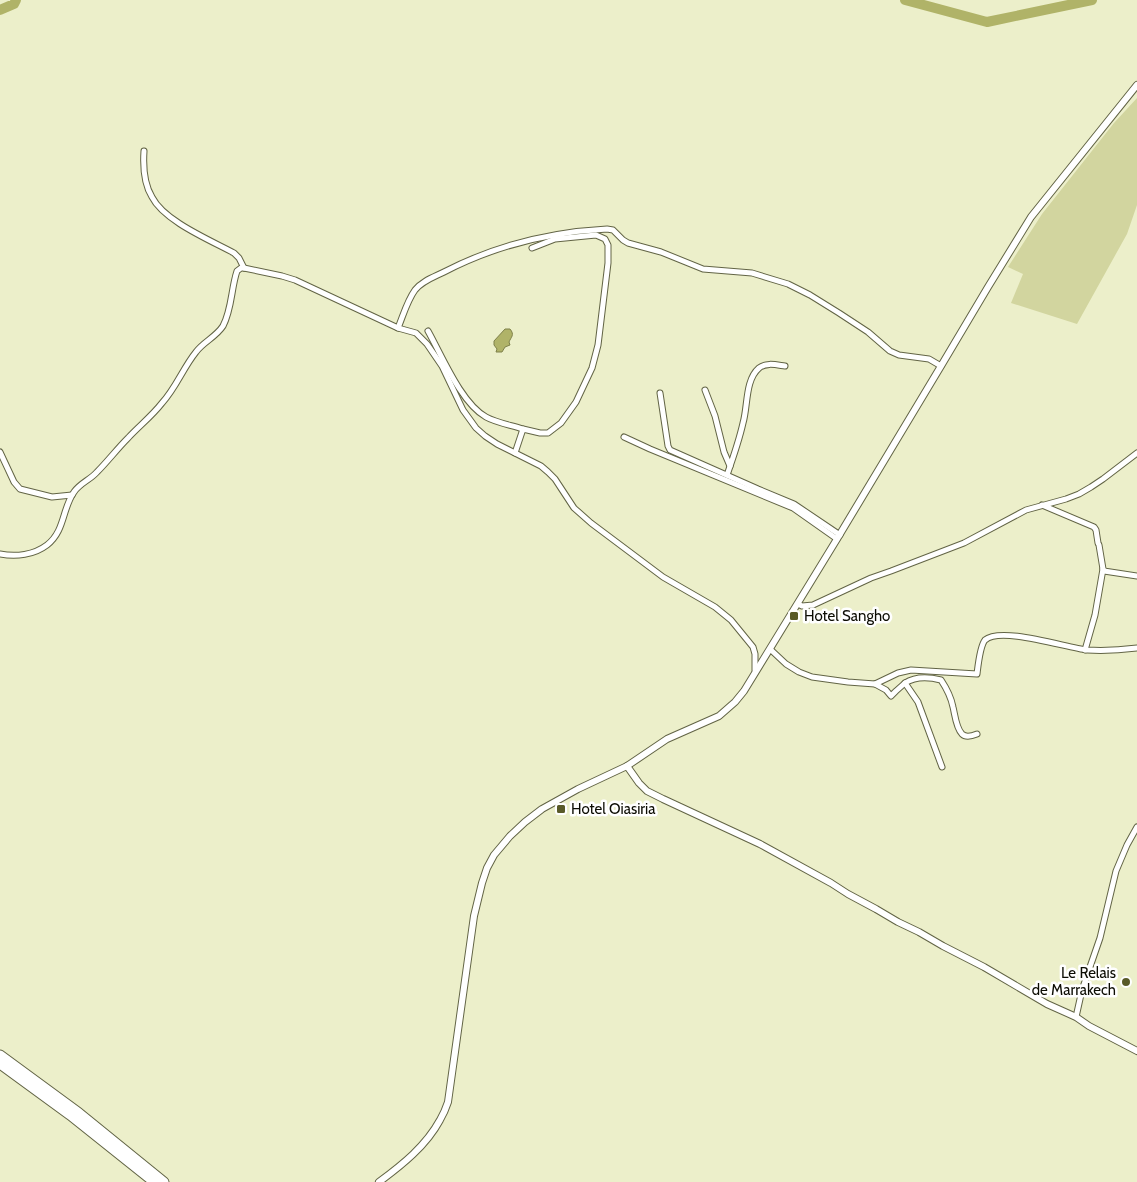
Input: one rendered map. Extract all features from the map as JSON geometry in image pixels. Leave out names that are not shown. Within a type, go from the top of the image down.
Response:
[{"type":"highway","points":[[0,1055],[79,1113],[164,1182]]},
{"type":"highway","points":[[0,1064],[154,1182]]},
{"type":"street","points":[[380,1182],[397,1169],[431,1134],[441,1120],[448,1102],[474,916],[482,883],[494,855],[510,836],[542,809],[578,789],[627,766],[667,739],[719,716],[735,702],[798,604],[1031,217],[1137,85]]},
{"type":"street","points":[[144,152],[143,163],[148,188],[158,205],[190,230],[234,253],[244,268]]},
{"type":"street","points":[[398,328],[408,302],[416,289],[427,281],[462,263],[531,240],[562,233],[607,229],[613,230],[628,243],[660,252],[703,269],[752,273],[788,284],[810,295],[868,332],[890,351],[899,355],[929,359],[941,366]]},
{"type":"street","points":[[428,331],[461,391],[480,413],[495,421],[540,433],[548,433],[560,423],[576,402],[592,368],[598,346],[608,263],[608,245],[605,240],[596,235],[555,239],[532,248]]},
{"type":"street","points":[[0,554],[9,556],[35,552],[48,544],[58,533],[72,495],[78,486],[99,471],[163,403],[195,353],[218,332],[226,319],[237,271],[244,268],[295,280],[398,328],[416,334],[427,344],[442,366],[458,401],[476,428],[485,436],[541,466],[548,472],[581,515],[652,570],[724,614],[753,647],[756,670]]},
{"type":"street","points":[[727,475],[743,424],[752,376],[760,367],[766,364],[785,366]]},
{"type":"street","points":[[705,390],[730,466]]},
{"type":"street","points":[[660,393],[669,448],[673,452],[802,508],[838,537]]},
{"type":"street","points":[[515,453],[523,428]]},
{"type":"street","points":[[624,436],[650,449],[792,508],[838,537]]},
{"type":"street","points":[[0,452],[14,482],[20,489],[52,497],[72,495]]},
{"type":"street","points":[[798,604],[802,606],[813,605],[871,578],[964,543],[1026,510],[1066,498],[1091,487],[1137,453]]},
{"type":"street","points":[[1042,505],[1094,527],[1096,530],[1103,569],[1095,615],[1084,650]]},
{"type":"street","points":[[1103,569],[1104,571],[1137,576]]},
{"type":"street","points":[[875,684],[898,673],[911,670],[977,674],[982,645],[991,637],[1012,636],[1084,650],[1137,648]]},
{"type":"street","points":[[770,649],[792,668],[806,675],[829,680],[875,684],[886,690],[891,696],[911,679],[935,678],[941,680],[950,695],[958,729],[965,736],[971,737],[977,734]]},
{"type":"street","points":[[905,683],[918,702],[942,767]]},
{"type":"street","points":[[627,766],[647,791],[760,844],[831,882],[848,894],[898,922],[984,967],[1050,1006],[1076,1017],[1093,1029],[1137,1051]]},
{"type":"street","points":[[1076,1017],[1082,990],[1100,938],[1116,871],[1137,827]]},
{"type":"shaded area","points":[[1137,98],[1137,205],[1127,234],[1077,324],[1011,303],[1023,274],[1008,267],[1042,214],[1114,123]]},
{"type":"shaded area","points":[[505,329],[510,329],[512,333],[510,345],[505,347],[502,352],[496,352],[497,349],[494,341]]},
{"type":"waterway","points":[[0,10],[14,4],[16,0]]},
{"type":"waterway","points":[[905,0],[987,22],[1092,0]]},
{"type":"place","name":"Hotel Sangho","points":[[794,616]]},
{"type":"place","name":"Hotel Oiasiria","points":[[561,809]]},
{"type":"place","name":"Le Relais de Marrakech","points":[[1126,982]]}]
